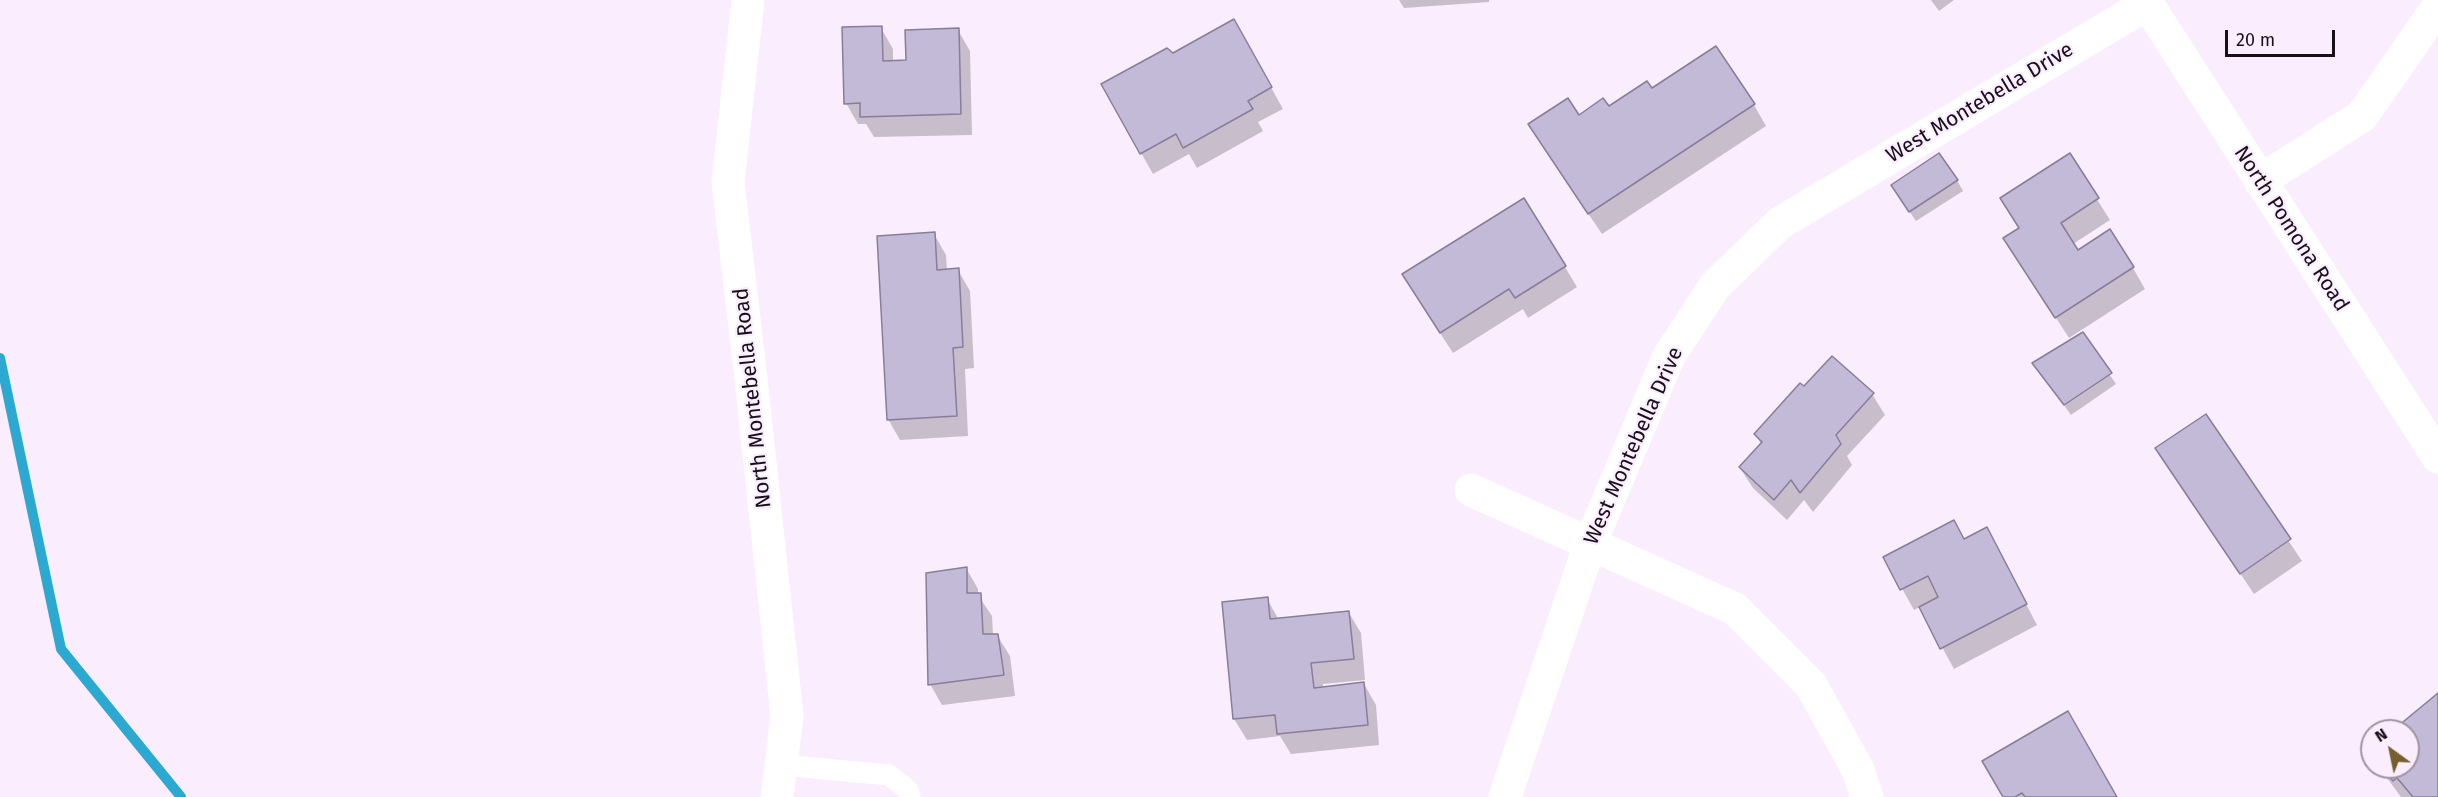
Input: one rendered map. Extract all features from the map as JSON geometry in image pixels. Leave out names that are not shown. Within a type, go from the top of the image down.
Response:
[{"type":"street","name":"North Montebella Road","points":[[748,0],[728,182],[787,716],[779,781]]},
{"type":"street","name":"North Pomona Road","points":[[2146,2],[2438,458]]},
{"type":"street","name":"West Montebella Drive","points":[[1505,797],[1590,544],[1669,356],[1715,286],[1780,223],[2146,2]]},
{"type":"street","points":[[2260,181],[2362,116],[2438,7]]},
{"type":"street","points":[[1471,490],[1735,609],[1811,685],[1858,770],[1867,797]]},
{"type":"lane","points":[[779,781],[890,775],[908,790],[910,797]]},
{"type":"building","points":[[1234,19],[1272,87],[1248,101],[1253,109],[1183,148],[1176,134],[1140,154],[1101,84],[1167,48],[1173,53]]},
{"type":"building","points":[[882,26],[883,61],[906,60],[905,30],[959,28],[961,114],[860,117],[860,103],[844,104],[842,27]]},
{"type":"building","points":[[1716,46],[1755,104],[1588,214],[1528,124],[1568,98],[1579,115],[1603,98],[1609,106],[1647,81],[1652,88]]},
{"type":"building","points":[[1939,153],[1958,180],[1909,212],[1891,185]]},
{"type":"building","points":[[2070,153],[2099,198],[2061,223],[2078,250],[2110,229],[2134,267],[2055,318],[2003,238],[2019,228],[2000,198]]},
{"type":"building","points":[[1524,198],[1566,266],[1515,298],[1509,289],[1440,333],[1402,274]]},
{"type":"building","points":[[935,232],[937,270],[959,268],[963,347],[953,348],[957,416],[887,420],[877,236]]},
{"type":"building","points":[[2083,332],[2112,373],[2064,405],[2032,363]]},
{"type":"building","points":[[1832,356],[1874,393],[1836,435],[1841,444],[1800,493],[1791,480],[1774,500],[1739,467],[1762,442],[1754,434],[1800,383],[1804,386]]},
{"type":"building","points":[[2206,414],[2291,539],[2240,574],[2155,448]]},
{"type":"building","points":[[1954,520],[1964,539],[1987,527],[2027,604],[1940,649],[1919,607],[1938,597],[1928,576],[1900,590],[1883,557]]},
{"type":"building","points":[[967,567],[967,593],[981,593],[983,634],[998,634],[1004,675],[928,685],[926,573]]},
{"type":"building","points":[[1268,597],[1270,619],[1349,611],[1354,659],[1311,663],[1314,688],[1364,682],[1368,725],[1277,734],[1275,715],[1233,719],[1222,602]]},
{"type":"building","points":[[2438,693],[2438,797],[2413,797],[2398,779],[2420,779],[2420,719],[2407,719]]},
{"type":"building","points":[[2068,711],[2117,797],[2025,797],[2022,793],[2015,797],[2003,797],[1982,761]]},
{"type":"waterway","points":[[0,358],[61,649],[181,797]]}]
